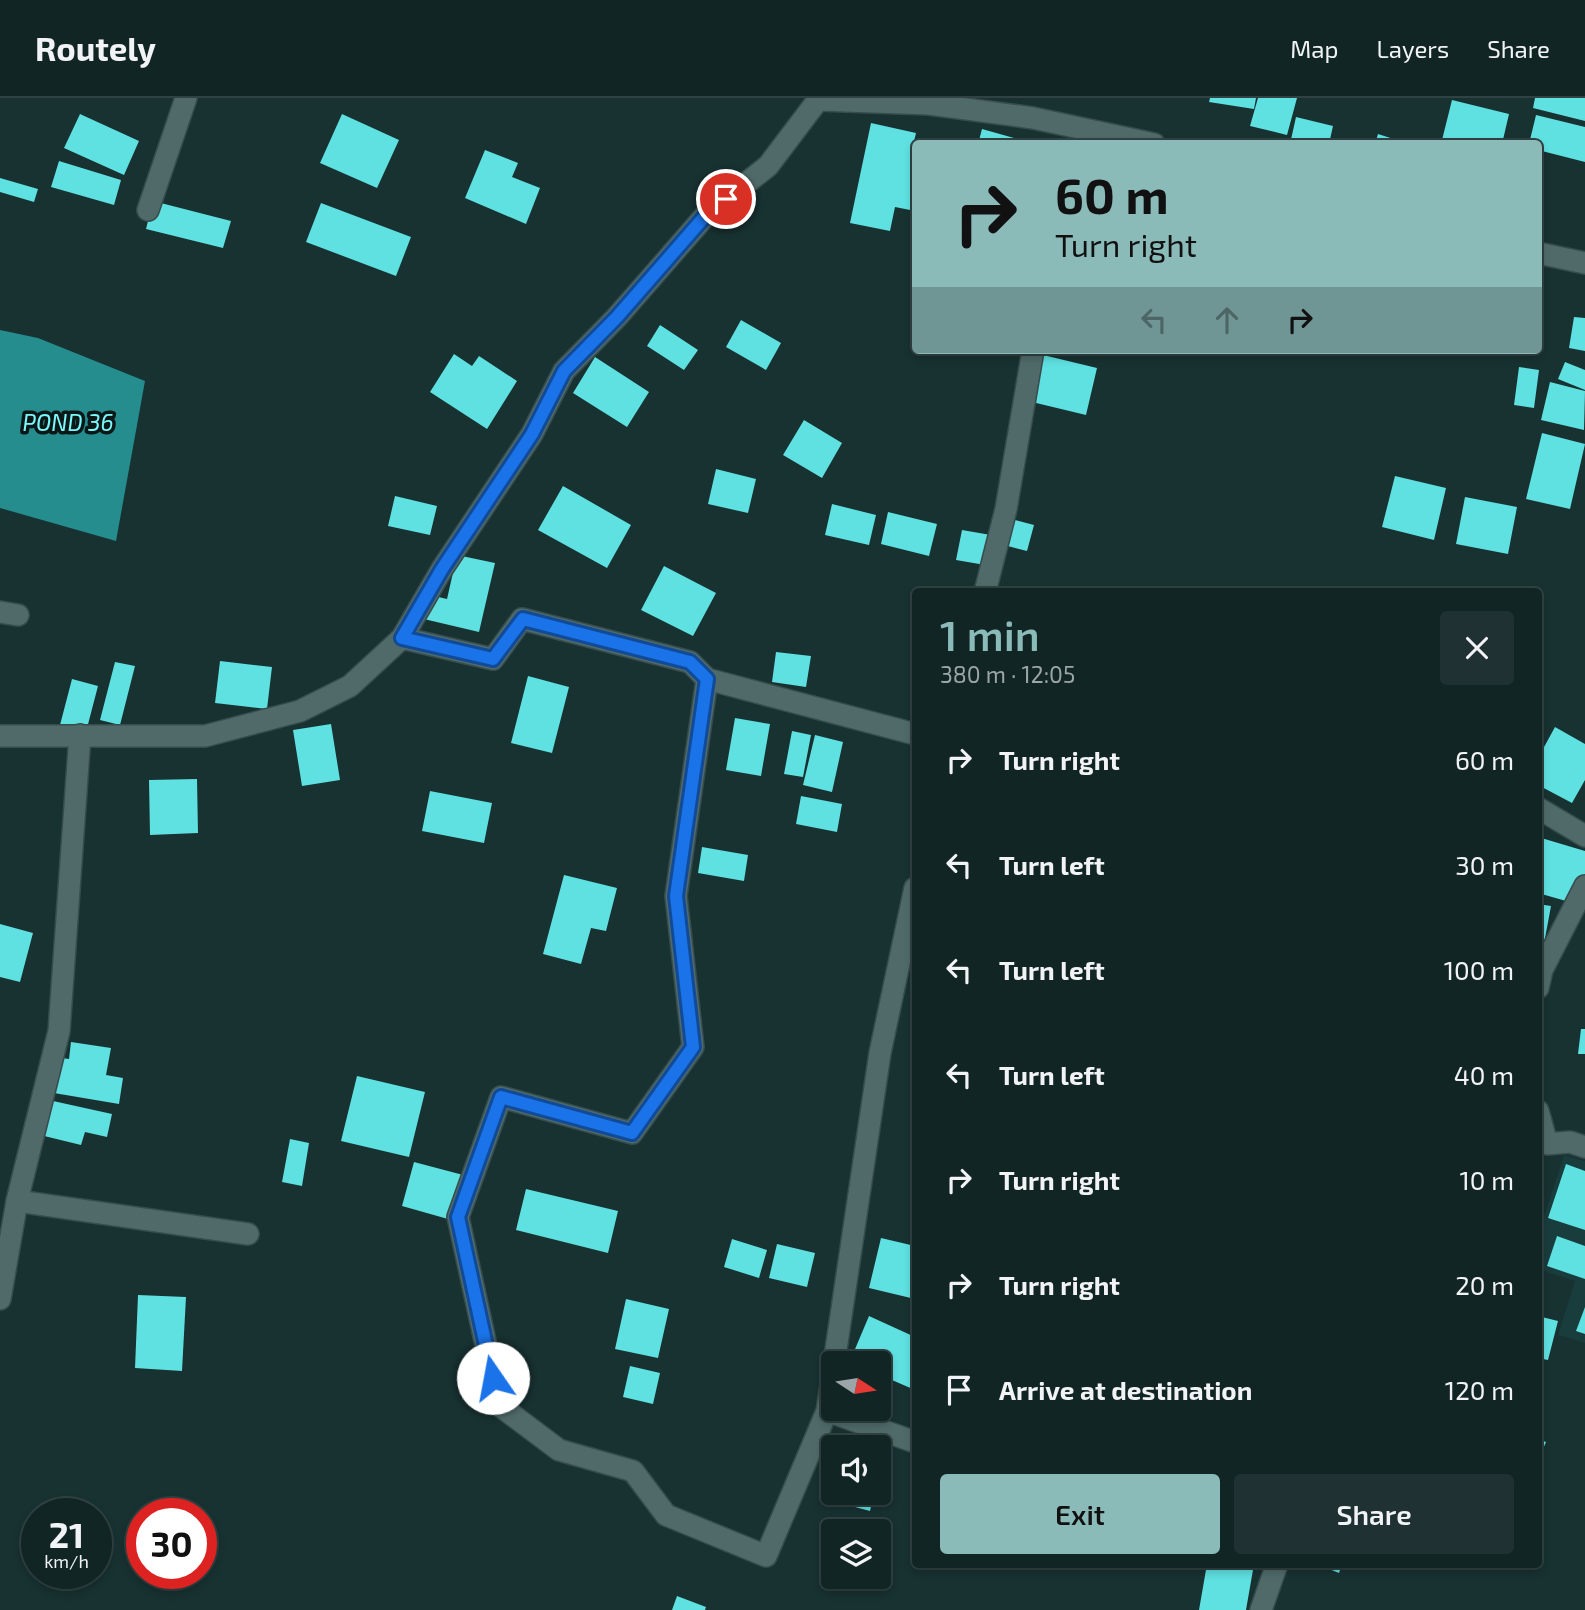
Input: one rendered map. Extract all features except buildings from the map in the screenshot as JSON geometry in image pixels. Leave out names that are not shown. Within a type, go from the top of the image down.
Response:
[{"type":"street","points":[[148,211],[186,98]]},
{"type":"street","points":[[0,736],[205,736],[300,711],[350,686],[402,638],[442,569],[532,434],[564,371],[617,317],[706,215],[768,166],[816,99],[929,104],[1033,118],[1070,135],[1117,140]]},
{"type":"street","points":[[1542,254],[1585,263]]},
{"type":"street","points":[[986,588],[1006,509],[1032,354]]},
{"type":"street","points":[[402,638],[493,659],[523,619],[690,662],[707,679],[912,733]]},
{"type":"street","points":[[707,679],[676,896],[693,1047],[632,1133],[501,1097],[458,1217],[499,1405],[559,1450],[633,1471],[666,1515],[766,1556],[823,1421]]},
{"type":"street","points":[[0,1299],[17,1201],[58,1031],[80,735]]},
{"type":"street","points":[[1542,810],[1585,836]]},
{"type":"street","points":[[1542,970],[1585,886]]},
{"type":"street","points":[[836,1351],[880,1053],[912,902]]},
{"type":"street","points":[[1543,1148],[1570,1142],[1585,1147]]},
{"type":"street","points":[[17,1201],[248,1234]]},
{"type":"street","points":[[855,1421],[912,1441]]},
{"type":"street","points":[[1261,1610],[1276,1568]]},
{"type":"shaded area","points":[[1564,1155],[1585,1161],[1585,1343],[1558,1335],[1575,1281],[1542,1270],[1542,1223]]},
{"type":"water","name":"POND 36","points":[[0,330],[38,338],[145,381],[116,541],[0,508]]},
{"type":"route","points":[[493,1378],[458,1217],[501,1097],[632,1133],[693,1047],[676,896],[707,679],[690,662],[523,619],[493,659],[402,638],[442,569],[532,434],[564,371],[617,317],[706,215],[726,199]]}]
